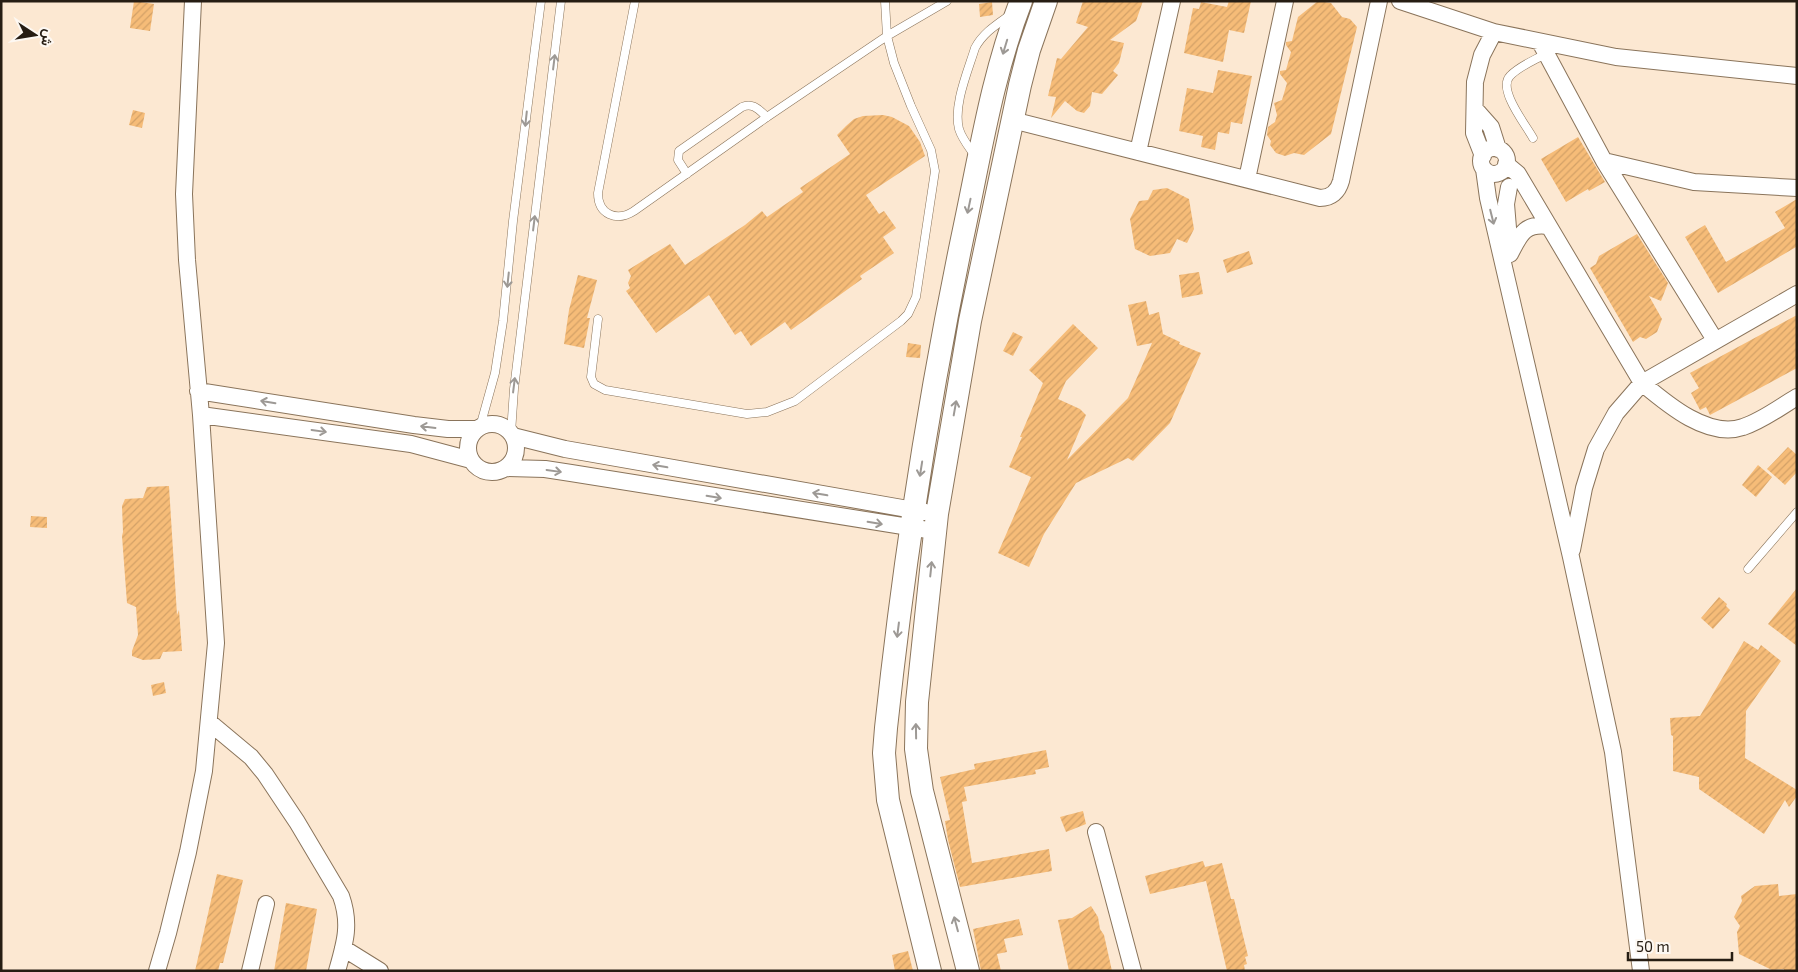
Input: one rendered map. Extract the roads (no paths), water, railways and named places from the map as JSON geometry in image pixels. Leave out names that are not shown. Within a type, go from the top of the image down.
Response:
[{"type":"street","points":[[157,971],[188,852],[204,770],[216,643],[201,415],[187,260],[184,194],[193,1]]},
{"type":"street","points":[[968,971],[926,808],[916,749],[917,702],[936,522],[970,321],[1012,120],[1029,50],[1046,1]]},
{"type":"street","points":[[1138,152],[1172,1]]},
{"type":"street","points":[[1247,179],[1285,1]]},
{"type":"street","points":[[1012,120],[1326,198],[1336,192],[1341,181],[1379,1]]},
{"type":"street","points":[[1400,1],[1543,48],[1645,61],[1797,76]]},
{"type":"street","points":[[930,971],[892,822],[884,753],[887,720],[913,519],[945,321],[995,85],[1019,6]]},
{"type":"street","points":[[1494,32],[1482,55],[1475,82],[1474,133],[1492,166],[1509,187],[1521,198],[1534,203]]},
{"type":"street","points":[[1543,48],[1604,161],[1715,340]]},
{"type":"street","points":[[1475,109],[1490,126],[1498,149],[1505,155],[1492,166],[1488,198],[1507,258],[1613,752],[1642,971]]},
{"type":"street","points":[[1604,161],[1694,182],[1797,188]]},
{"type":"street","points":[[1492,166],[1515,171],[1642,383],[1670,405],[1684,414],[1720,429],[1742,428],[1797,397]]},
{"type":"street","points":[[1507,258],[1506,204],[1509,187]]},
{"type":"street","points":[[1507,258],[1523,231],[1538,225],[1548,226]]},
{"type":"street","points":[[1571,557],[1584,488],[1596,449],[1616,413],[1642,383],[1797,294]]},
{"type":"street","points":[[198,391],[448,429],[479,428],[488,424],[497,424],[505,428],[512,435],[516,443],[514,457],[505,468]]},
{"type":"street","points":[[201,415],[411,444],[472,460]]},
{"type":"street","points":[[479,428],[469,443],[469,452],[472,460],[483,470],[498,471],[505,468],[545,470],[936,522]]},
{"type":"street","points":[[512,435],[565,449],[913,519]]},
{"type":"street","points":[[209,722],[251,757],[265,774],[335,884],[346,909],[347,923],[337,971]]},
{"type":"street","points":[[885,773],[901,774],[919,771]]},
{"type":"street","points":[[1096,832],[1133,971]]},
{"type":"street","points":[[250,971],[266,904]]},
{"type":"street","points":[[343,948],[380,971]]},
{"type":"lane","points":[[479,428],[495,373],[503,322],[513,221],[541,1]]},
{"type":"lane","points":[[512,435],[514,389],[562,1]]},
{"type":"lane","points":[[635,1],[598,186],[598,199],[604,211],[616,216],[623,216],[634,211],[766,117],[887,36],[944,2]]},
{"type":"lane","points":[[598,319],[591,377],[597,387],[605,390],[747,414],[767,412],[795,400],[908,314],[916,297],[935,171],[931,150],[902,85],[887,36],[885,1]]},
{"type":"lane","points":[[978,161],[963,139],[959,129],[960,98],[975,48],[979,41],[989,30],[1019,6]]},
{"type":"lane","points":[[1533,138],[1507,94],[1506,84],[1510,75],[1543,48]]},
{"type":"lane","points":[[687,174],[678,160],[679,152],[745,105],[753,106],[766,117]]},
{"type":"lane","points":[[1748,569],[1797,513]]}]
